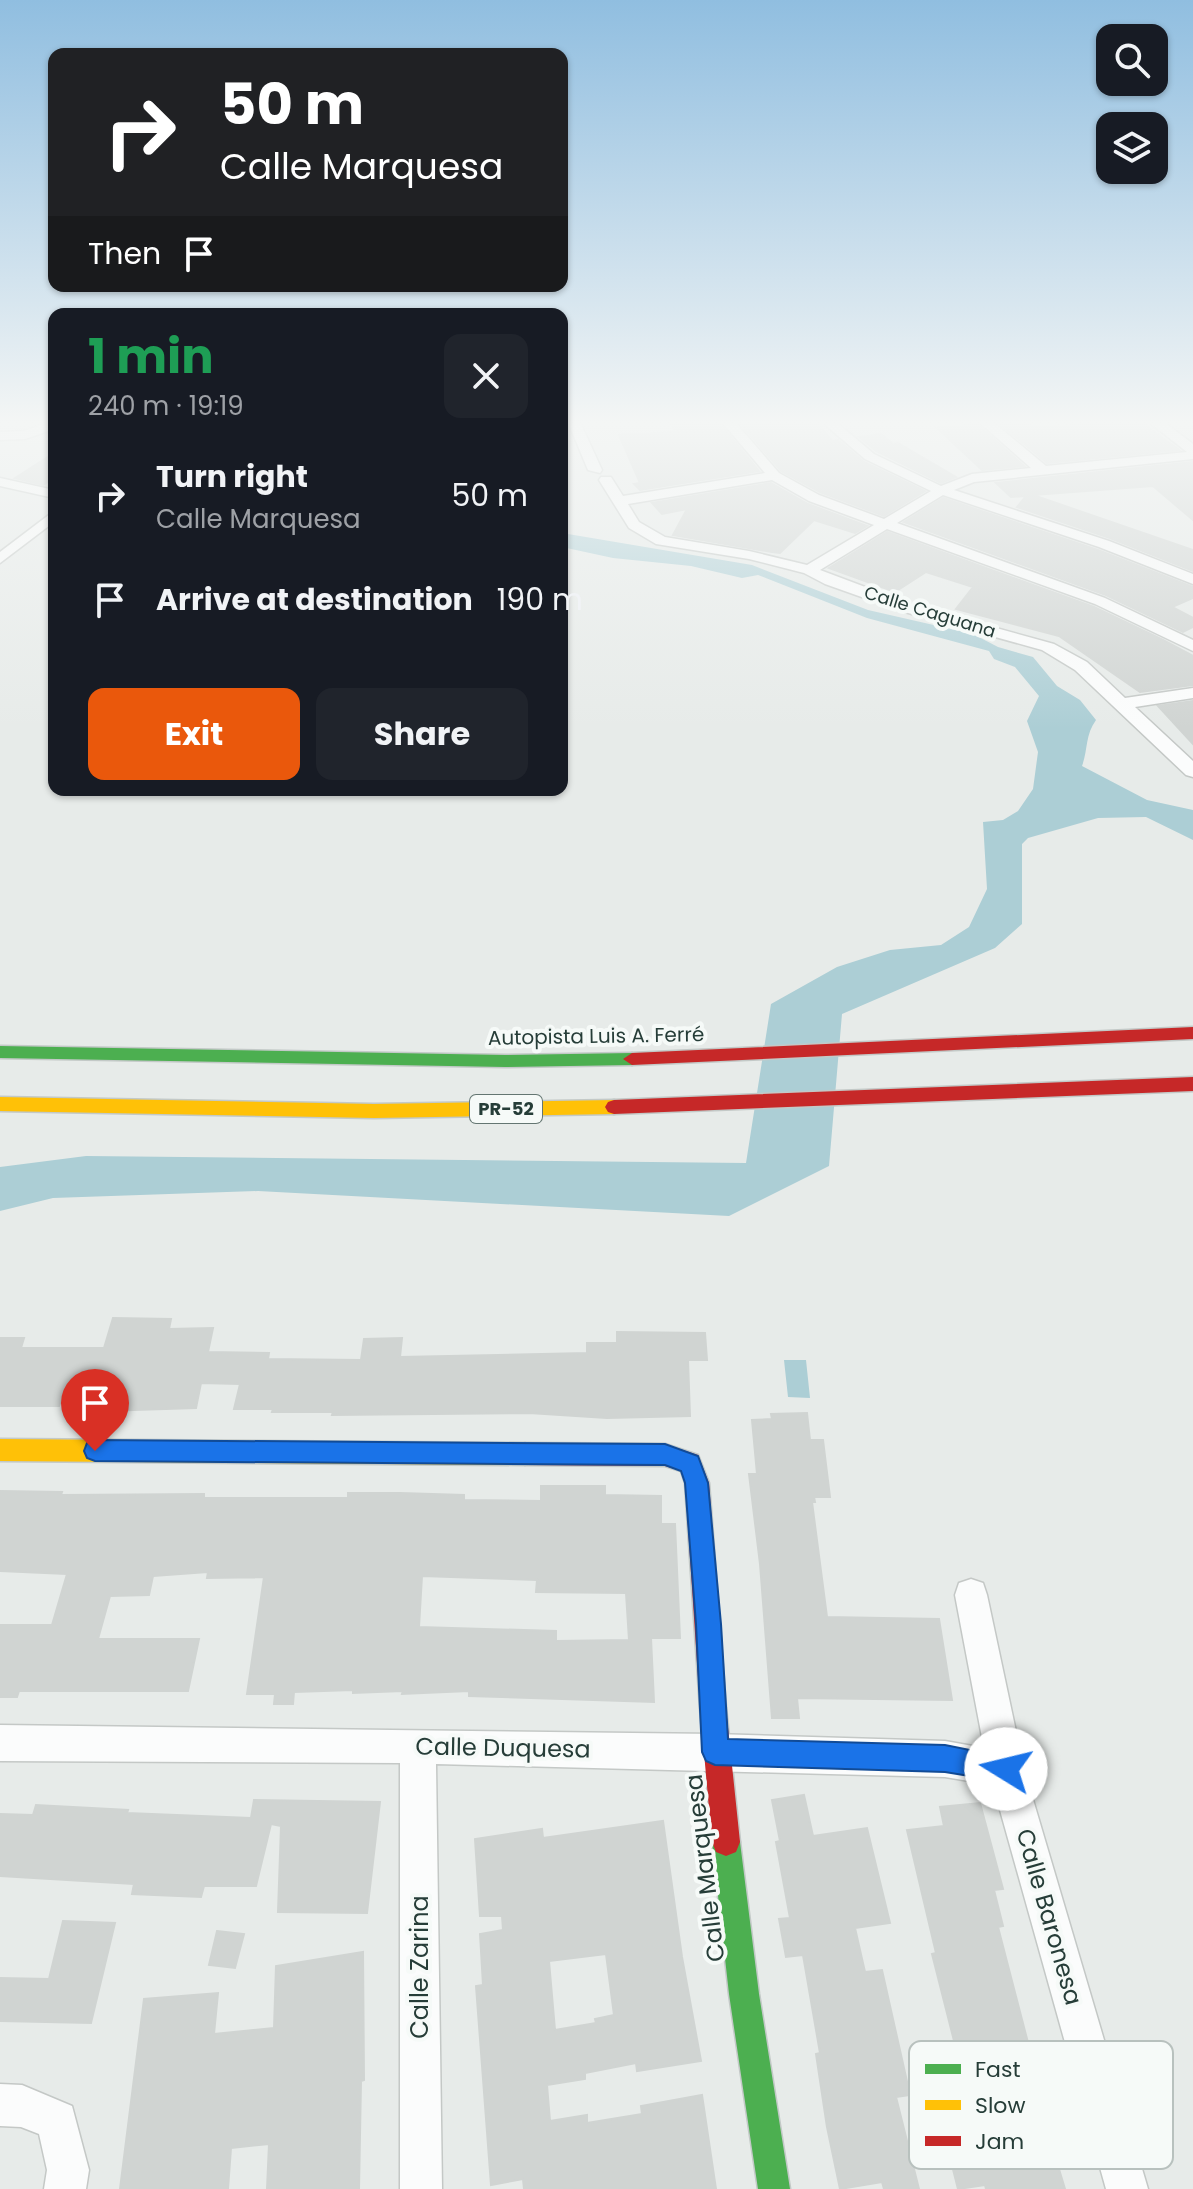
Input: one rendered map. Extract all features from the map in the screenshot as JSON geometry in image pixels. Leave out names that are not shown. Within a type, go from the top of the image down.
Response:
[{"type":"main road","name":"Autopista Luis A. Ferré","points":[[0,1052],[505,1061],[667,1058],[1193,1033]]},
{"type":"main road","name":"PR-52","points":[[0,1104],[374,1111],[680,1106],[1193,1084]]},
{"type":"main road","name":"Calle Marquesa","points":[[0,1450],[665,1455],[690,1463],[697,1483],[709,1624],[715,1752],[744,1994],[774,2189]]},
{"type":"street","points":[[0,559],[43,524]]},
{"type":"street","name":"Calle Caguana","points":[[633,524],[661,541],[749,555],[809,570],[830,581],[907,608],[1048,647],[1081,666],[1193,771]]},
{"type":"street","points":[[809,570],[885,524]]},
{"type":"street","points":[[890,524],[1100,601],[1193,646]]},
{"type":"street","points":[[1045,524],[1138,555],[1193,579]]},
{"type":"street","points":[[1121,704],[1193,693]]},
{"type":"street","name":"Calle Baronesa","points":[[971,1595],[1006,1769],[1084,2041]]},
{"type":"street","name":"Calle Duquesa","points":[[0,1743],[715,1752],[945,1759],[1006,1769]]},
{"type":"street","name":"Calle Zarina","points":[[418,1746],[421,2189]]},
{"type":"street","points":[[0,2105],[22,2106],[57,2121],[68,2170],[65,2189]]},
{"type":"street","name":"Calle Baronesa","points":[[1121,2169],[1127,2189]]},
{"type":"water","points":[[568,534],[752,565],[868,610],[973,634],[998,647],[1033,657],[1057,686],[1080,700],[1096,720],[1090,731],[1082,766],[1147,800],[1193,810],[1193,840],[1146,817],[1098,818],[1028,838],[1022,844],[1022,924],[995,948],[842,1014],[829,1166],[729,1216],[258,1191],[53,1198],[0,1211],[0,1167],[86,1156],[746,1163],[771,1004],[837,967],[890,950],[941,945],[969,927],[987,889],[983,822],[1003,820],[1018,811],[1033,789],[1038,752],[1027,721],[1039,696],[1015,667],[994,659],[989,651],[867,618],[758,575],[742,578],[691,566],[613,558],[568,548]]},
{"type":"water","points":[[784,1360],[806,1360],[810,1398],[788,1397]]},
{"type":"building","points":[[679,524],[810,524],[780,553],[673,535]]},
{"type":"building","points":[[827,524],[867,526],[855,533]]},
{"type":"building","points":[[910,524],[1021,524],[1098,550],[1193,587],[1193,598],[1172,607],[1193,618],[1193,627],[1183,632],[1106,595]]},
{"type":"building","points":[[1068,524],[1118,524],[1193,550],[1193,571]]},
{"type":"building","points":[[887,532],[1094,607],[1163,640],[1193,656],[1193,685],[1140,692],[1059,636],[956,609],[973,587],[926,572],[895,592],[829,568]]},
{"type":"building","points":[[1193,701],[1193,744],[1158,706]]},
{"type":"building","points":[[113,1318],[171,1319],[169,1329],[213,1328],[208,1352],[269,1353],[268,1359],[361,1360],[364,1339],[402,1338],[400,1357],[587,1353],[587,1343],[617,1343],[617,1332],[705,1333],[707,1360],[688,1360],[690,1416],[607,1418],[529,1413],[332,1415],[333,1412],[272,1412],[273,1409],[234,1409],[240,1384],[201,1383],[196,1408],[104,1411],[107,1401],[61,1401],[59,1406],[0,1406],[0,1338],[24,1338],[21,1348],[104,1348]]},
{"type":"building","points":[[807,1413],[810,1440],[823,1440],[830,1497],[814,1497],[815,1502],[812,1502],[827,1617],[939,1619],[952,1700],[797,1698],[799,1718],[772,1718],[760,1564],[749,1474],[757,1474],[752,1420],[772,1419],[771,1414]]},
{"type":"building","points":[[541,1486],[605,1486],[605,1495],[661,1496],[661,1524],[675,1524],[680,1638],[651,1638],[654,1702],[469,1696],[469,1691],[402,1694],[403,1691],[353,1693],[353,1690],[294,1692],[293,1704],[274,1704],[275,1694],[247,1694],[264,1577],[207,1578],[208,1572],[153,1576],[149,1595],[110,1596],[98,1639],[199,1639],[188,1691],[19,1691],[17,1697],[0,1697],[0,1625],[52,1625],[67,1574],[0,1571],[0,1491],[62,1492],[61,1495],[204,1494],[204,1498],[348,1498],[348,1493],[400,1493],[464,1495],[464,1500],[541,1501]],"holes":[[[422,1576],[537,1580],[536,1592],[626,1593],[629,1640],[556,1641],[556,1631],[419,1627]]]},
{"type":"building","points":[[804,1795],[813,1836],[867,1828],[890,1923],[855,1928],[865,1972],[882,1970],[909,2091],[909,2095],[896,2097],[909,2149],[909,2169],[914,2169],[919,2189],[884,2189],[882,2182],[840,2189],[827,2127],[816,2054],[820,2053],[803,1955],[786,1957],[779,1919],[790,1918],[772,1800]]},
{"type":"building","points":[[254,1800],[380,1802],[367,1913],[278,1912],[281,1826],[271,1824],[256,1886],[204,1886],[201,1897],[132,1894],[134,1884],[0,1876],[0,1814],[33,1815],[36,1805],[128,1810],[127,1813],[251,1818]]},
{"type":"building","points":[[980,1803],[1003,1889],[994,1890],[1003,1926],[998,1927],[1028,2041],[954,2041],[932,1954],[936,1953],[907,1830],[944,1826],[940,1807]]},
{"type":"building","points":[[663,1821],[682,1957],[701,2061],[637,2071],[636,2063],[585,2073],[585,2079],[547,2085],[550,2121],[587,2115],[587,2123],[642,2114],[641,2106],[702,2095],[716,2189],[524,2189],[523,2179],[491,2185],[476,1986],[483,1985],[480,1934],[503,1930],[502,1916],[480,1916],[475,1839],[542,1829],[543,1838]],"holes":[[[606,1954],[614,2015],[595,2019],[596,2023],[555,2030],[549,1961]]]},
{"type":"building","points":[[63,1921],[115,1923],[91,2023],[0,2021],[0,1978],[49,1979]]},
{"type":"building","points":[[217,1931],[244,1934],[235,1968],[209,1965]]},
{"type":"building","points":[[363,1952],[364,2080],[361,2081],[359,2189],[267,2189],[269,2144],[231,2148],[228,2189],[120,2189],[144,1999],[218,1993],[214,2034],[274,2028],[276,1966]]},
{"type":"building","points":[[953,2169],[1059,2169],[1065,2189],[986,2189],[985,2185],[958,2189]]},
{"type":"traffic: fast","points":[[0,1052],[505,1061],[632,1059]]},
{"type":"traffic: fast","points":[[726,1842],[744,1994],[774,2189]]},
{"type":"traffic: slow","points":[[0,1104],[374,1111],[614,1107]]},
{"type":"traffic: slow","points":[[0,1450],[525,1454]]},
{"type":"traffic: jam","points":[[632,1059],[1193,1033]]},
{"type":"traffic: jam","points":[[614,1107],[1193,1084]]},
{"type":"traffic: jam","points":[[525,1454],[665,1455],[690,1463],[697,1483],[726,1842]]},
{"type":"route","points":[[95,1451],[665,1455],[690,1463],[697,1483],[709,1624],[715,1752],[945,1759],[1006,1769]]}]
